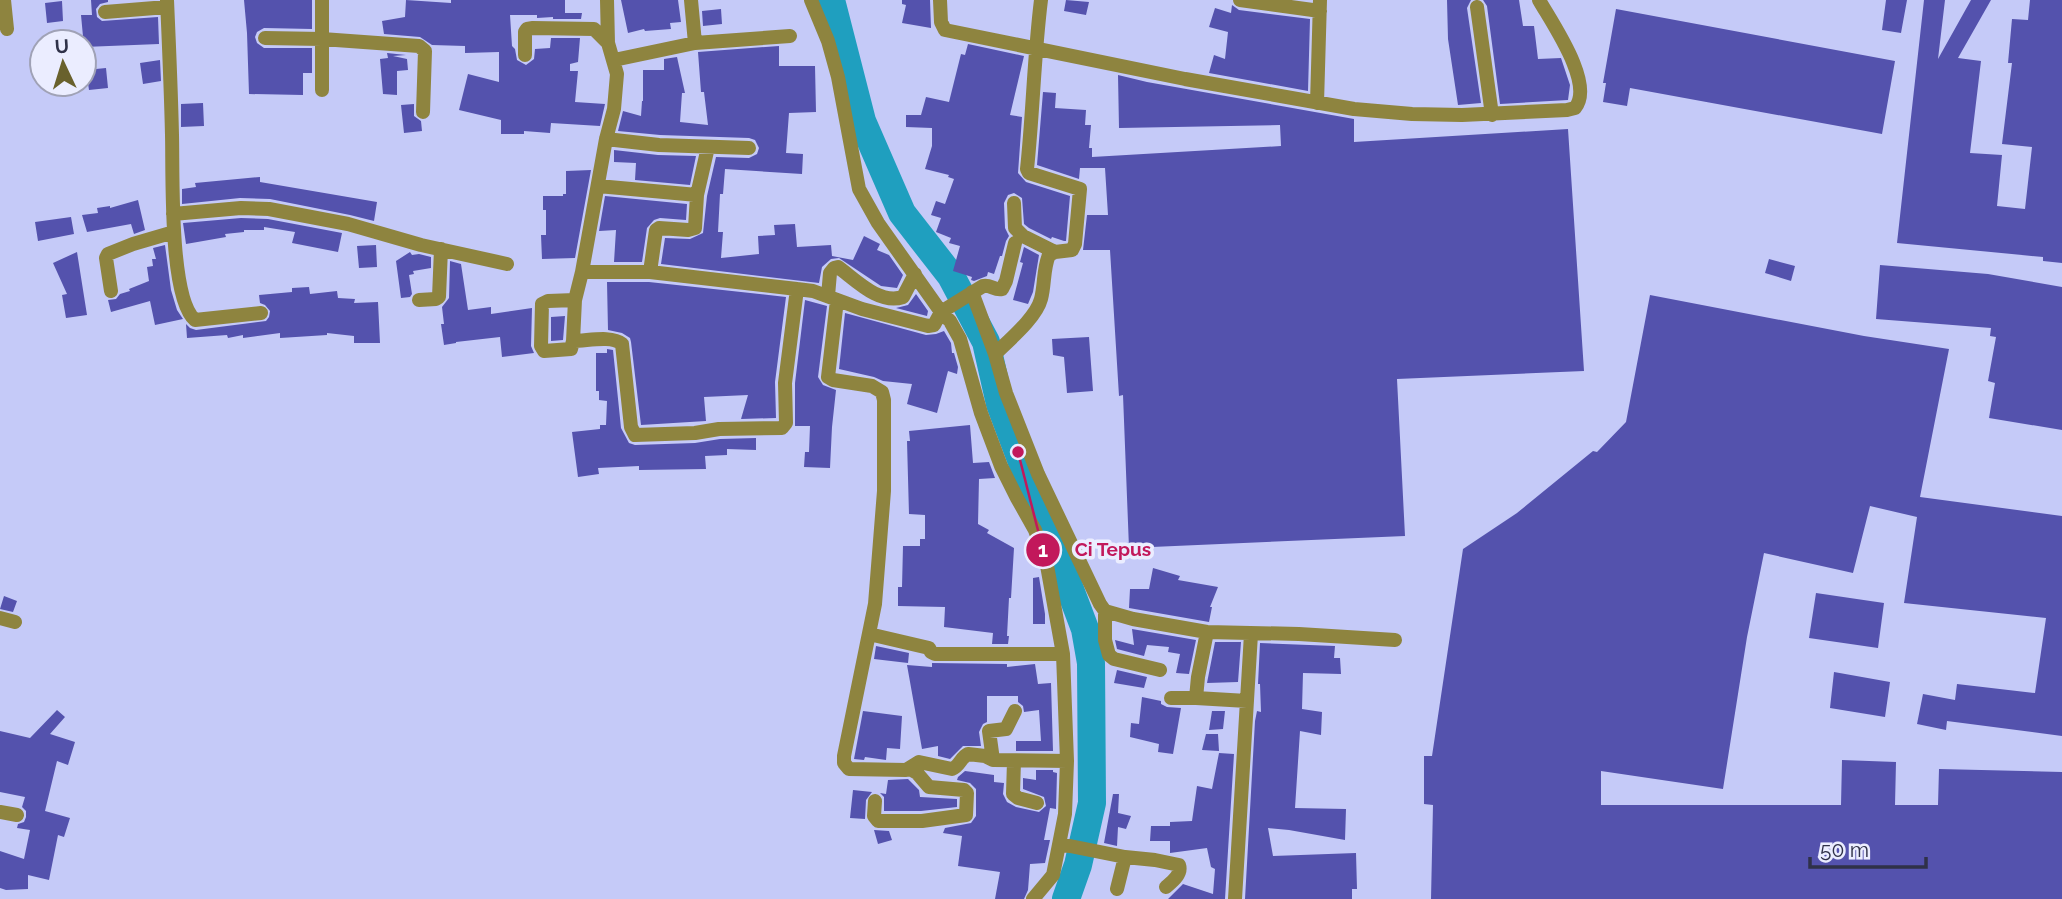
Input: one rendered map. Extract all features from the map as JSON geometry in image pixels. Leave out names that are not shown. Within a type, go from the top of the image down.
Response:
[{"type":"street","points":[[4,0],[7,29]]},
{"type":"street","points":[[322,0],[322,89]]},
{"type":"street","points":[[564,347],[566,300],[582,272],[614,109],[617,74],[607,43],[607,0]]},
{"type":"street","points":[[691,0],[695,43]]},
{"type":"street","points":[[811,0],[828,41],[838,77],[859,189],[878,223],[943,310],[960,339],[981,413],[1001,466],[1035,530],[1046,560],[1063,654],[1067,761],[1065,845],[1053,875],[1033,899]]},
{"type":"street","points":[[940,0],[941,22],[945,30],[1317,103],[1412,114],[1492,115],[1575,108],[1580,103],[1580,88],[1570,54],[1539,0]]},
{"type":"street","points":[[995,354],[1035,312],[1041,300],[1049,255],[1069,251],[1074,247],[1081,191],[1079,188],[1027,171],[1041,0]]},
{"type":"street","points":[[1240,0],[1320,6],[1317,103]]},
{"type":"street","points":[[106,12],[167,4],[174,232],[181,285],[193,320],[261,313]]},
{"type":"street","points":[[1478,7],[1492,115]]},
{"type":"street","points":[[525,55],[527,29],[589,29],[607,43]]},
{"type":"street","points":[[614,60],[695,43],[790,36]]},
{"type":"street","points":[[265,38],[419,46],[425,51],[423,111]]},
{"type":"street","points":[[606,139],[659,145],[749,148]]},
{"type":"street","points":[[650,272],[656,230],[695,228],[697,195],[708,147]]},
{"type":"street","points":[[598,186],[697,195]]},
{"type":"street","points":[[1014,203],[1015,228],[1023,236],[1055,252]]},
{"type":"street","points":[[173,214],[241,208],[269,209],[348,224],[507,264]]},
{"type":"street","points":[[111,291],[106,256],[133,244],[174,232]]},
{"type":"street","points":[[582,272],[650,272],[797,289],[928,326],[934,325],[943,310],[986,285],[1002,289],[1015,243]]},
{"type":"street","points":[[419,300],[436,299],[439,295],[441,249]]},
{"type":"street","points":[[875,801],[874,816],[877,821],[922,821],[965,816],[967,793],[964,790],[929,787],[910,769],[849,769],[844,762],[876,604],[884,491],[884,400],[882,392],[876,387],[828,377],[832,298],[830,273],[838,267],[878,296],[891,299],[903,297],[915,274]]},
{"type":"street","points":[[566,300],[544,301],[541,307],[541,348],[544,351],[620,341],[631,427],[635,435],[695,433],[719,429],[782,428],[786,423],[785,383],[797,289]]},
{"type":"street","points":[[970,294],[995,354],[1006,393],[1038,474],[1105,611],[1105,640],[1109,656],[1160,670]]},
{"type":"street","points":[[1105,611],[1133,619],[1207,632],[1395,640]]},
{"type":"street","points":[[0,618],[15,622]]},
{"type":"street","points":[[1196,698],[1207,632]]},
{"type":"street","points":[[869,634],[929,648],[935,654],[1063,654]]},
{"type":"street","points":[[1235,899],[1251,634]]},
{"type":"street","points":[[1171,698],[1247,701]]},
{"type":"street","points":[[993,760],[989,731],[1006,729],[1016,711]]},
{"type":"street","points":[[910,769],[919,762],[952,769],[968,754],[993,760],[1067,761]]},
{"type":"street","points":[[1014,761],[1013,794],[1037,803]]},
{"type":"street","points":[[0,812],[17,815]]},
{"type":"street","points":[[1065,845],[1125,858],[1179,864],[1178,874],[1166,887]]},
{"type":"street","points":[[1117,889],[1125,858]]},
{"type":"building","points":[[91,0],[108,0],[96,9],[97,17],[102,21],[158,17],[159,44],[98,46],[98,28],[82,28],[81,15],[92,15]]},
{"type":"building","points":[[244,0],[312,0],[312,29],[264,28],[257,32],[255,37],[257,43],[264,48],[312,48],[312,73],[303,73],[303,95],[249,94]]},
{"type":"building","points":[[406,0],[451,3],[451,0],[565,0],[565,13],[582,13],[581,19],[510,15],[512,46],[517,60],[526,65],[534,59],[535,49],[550,48],[551,38],[580,38],[578,62],[570,64],[570,71],[578,71],[575,102],[605,104],[600,126],[551,123],[550,133],[524,131],[524,134],[501,134],[501,120],[459,110],[468,74],[499,82],[499,52],[465,53],[465,46],[432,45],[420,37],[384,34],[382,21],[405,17]]},
{"type":"building","points":[[621,0],[678,0],[681,22],[670,23],[671,29],[644,29],[628,33]]},
{"type":"building","points":[[902,0],[930,0],[931,28],[902,23],[906,5],[902,4]]},
{"type":"building","points":[[1066,0],[1089,2],[1086,15],[1064,11]]},
{"type":"building","points":[[1447,0],[1471,0],[1467,8],[1481,103],[1458,105],[1448,39]]},
{"type":"building","points":[[1483,0],[1519,0],[1523,26],[1534,26],[1538,59],[1561,58],[1570,85],[1568,100],[1500,104],[1487,6]]},
{"type":"building","points":[[1886,0],[1907,0],[1901,33],[1882,30]]},
{"type":"building","points":[[1924,0],[1945,0],[1938,59],[1971,0],[1991,0],[1958,58],[1981,61],[1970,153],[2002,155],[1997,206],[2025,209],[2032,147],[2002,144],[2012,63],[2008,63],[2012,19],[2028,20],[2030,0],[2062,0],[2062,263],[2043,261],[2043,257],[1897,243]]},
{"type":"building","points":[[62,1],[63,21],[47,23],[45,3]]},
{"type":"building","points":[[1232,5],[1239,10],[1310,19],[1308,91],[1209,73],[1214,55],[1225,59],[1228,32],[1209,27],[1215,8],[1231,13]]},
{"type":"building","points":[[721,9],[722,24],[703,26],[702,11]]},
{"type":"building","points":[[1616,9],[1895,61],[1882,134],[1630,88],[1627,106],[1603,102],[1606,83],[1603,83]]},
{"type":"building","points":[[968,44],[1024,56],[1010,115],[1022,117],[1018,173],[1026,182],[1070,196],[1064,241],[1052,237],[1051,239],[1024,224],[1022,198],[1014,193],[1008,195],[1004,203],[1005,228],[1009,236],[1002,256],[994,274],[988,272],[987,276],[974,281],[971,280],[972,277],[953,271],[960,246],[949,243],[951,238],[936,232],[941,218],[931,215],[936,201],[945,204],[954,179],[948,177],[949,175],[925,169],[932,146],[932,128],[906,127],[906,115],[921,115],[926,97],[949,102],[961,54],[965,55]]},
{"type":"building","points":[[779,46],[779,66],[815,66],[816,112],[789,113],[786,153],[803,154],[802,174],[725,169],[723,194],[720,194],[718,232],[723,232],[721,258],[759,254],[758,236],[775,235],[774,225],[795,224],[797,247],[831,245],[832,256],[853,260],[864,236],[880,244],[877,250],[889,255],[903,275],[897,288],[881,286],[839,258],[831,259],[822,267],[819,283],[661,264],[665,238],[690,239],[703,233],[707,196],[716,157],[749,158],[757,154],[759,148],[755,140],[749,138],[618,131],[623,111],[641,116],[643,70],[664,70],[664,59],[677,57],[685,93],[682,93],[680,122],[708,125],[704,92],[701,92],[698,52]]},
{"type":"building","points":[[387,53],[406,55],[393,56],[407,59],[408,70],[397,71],[397,95],[383,94],[380,59],[388,58]]},
{"type":"building","points":[[160,60],[161,81],[143,84],[140,63]]},
{"type":"building","points":[[106,68],[108,88],[98,89],[98,69]]},
{"type":"building","points":[[1118,75],[1354,119],[1354,142],[1568,129],[1584,371],[1397,379],[1405,536],[1129,548],[1123,395],[1119,396],[1110,250],[1083,250],[1087,215],[1108,215],[1105,168],[1080,168],[1079,179],[1037,165],[1043,92],[1056,93],[1055,108],[1086,110],[1085,125],[1091,125],[1089,148],[1092,148],[1092,157],[1281,146],[1280,125],[1119,128]]},
{"type":"building","points":[[203,103],[204,126],[181,127],[181,104]]},
{"type":"building","points":[[414,104],[414,116],[421,121],[422,131],[404,133],[401,105]]},
{"type":"building","points":[[614,150],[696,156],[690,185],[635,180],[636,163],[614,162]]},
{"type":"building","points":[[591,170],[575,258],[542,259],[541,235],[546,235],[543,196],[566,194],[566,171]]},
{"type":"building","points":[[260,177],[260,182],[377,202],[374,221],[270,199],[240,198],[182,204],[182,189],[196,187],[195,183]]},
{"type":"building","points":[[605,196],[687,204],[686,220],[654,220],[647,228],[642,262],[614,262],[616,230],[599,231]]},
{"type":"building","points":[[138,200],[145,230],[134,234],[131,224],[87,232],[82,215],[98,213],[97,208],[110,208]]},
{"type":"building","points":[[71,217],[74,234],[38,241],[35,222]]},
{"type":"building","points":[[241,218],[268,219],[342,233],[338,252],[292,243],[295,232],[264,227],[264,230],[244,230],[225,234],[226,237],[186,244],[183,223]]},
{"type":"building","points":[[165,245],[171,290],[177,310],[183,319],[155,325],[150,301],[111,312],[108,300],[116,299],[120,294],[130,291],[129,289],[149,281],[147,267],[153,266],[152,259],[156,259],[153,248]]},
{"type":"building","points":[[376,245],[377,267],[359,268],[357,246]]},
{"type":"building","points":[[1024,247],[1039,255],[1033,292],[1028,304],[1013,300],[1023,263],[1020,262]]},
{"type":"building","points":[[77,252],[87,315],[66,318],[62,295],[67,294],[53,263]]},
{"type":"building","points":[[410,252],[412,255],[431,257],[431,268],[413,271],[414,274],[409,275],[412,294],[410,297],[401,298],[396,261]]},
{"type":"building","points":[[1769,259],[1795,266],[1791,281],[1765,273]]},
{"type":"building","points":[[450,261],[461,264],[468,310],[491,307],[491,314],[532,308],[531,346],[534,353],[502,357],[500,337],[444,345],[442,307],[449,298]]},
{"type":"building","points":[[1880,265],[1988,274],[2062,287],[2062,430],[1989,418],[1995,383],[1988,381],[1996,337],[1990,336],[1991,328],[1876,319]]},
{"type":"building","points":[[607,282],[649,282],[786,297],[775,382],[776,418],[741,419],[748,395],[704,397],[706,421],[641,425],[630,338],[608,330]]},
{"type":"building","points":[[309,287],[310,294],[337,291],[338,298],[355,299],[354,303],[378,302],[380,343],[354,343],[354,336],[327,333],[280,338],[280,333],[243,338],[243,335],[228,338],[227,335],[187,338],[186,324],[196,330],[266,321],[270,311],[260,303],[259,295],[292,292],[292,288]]},
{"type":"building","points":[[916,294],[928,311],[927,316],[896,308],[908,305]]},
{"type":"building","points":[[1650,295],[1864,336],[1949,349],[1920,497],[2062,516],[2062,736],[1947,721],[1946,730],[1917,724],[1923,694],[1955,700],[1957,684],[2035,693],[2046,618],[1904,603],[1917,517],[1870,506],[1853,573],[1764,553],[1747,637],[1723,789],[1601,771],[1601,805],[1841,805],[1842,760],[1896,762],[1895,805],[1938,805],[1939,769],[2062,772],[2062,899],[1431,899],[1433,805],[1424,804],[1424,756],[1432,756],[1463,549],[1517,513],[1593,451],[1597,452],[1626,422]]},
{"type":"building","points":[[805,300],[827,306],[818,377],[823,385],[836,390],[830,468],[804,467],[805,452],[809,452],[810,426],[795,426],[795,383]]},
{"type":"building","points":[[845,313],[926,335],[944,331],[951,343],[958,367],[957,374],[948,371],[937,413],[907,404],[912,384],[883,381],[839,369]]},
{"type":"building","points":[[565,316],[563,340],[551,341],[551,317]]},
{"type":"building","points":[[1089,337],[1093,391],[1067,393],[1064,357],[1053,355],[1052,339]]},
{"type":"building","points":[[607,349],[613,350],[621,428],[629,443],[695,443],[756,438],[756,450],[727,449],[727,455],[705,456],[706,469],[639,470],[639,466],[598,468],[599,474],[578,477],[572,432],[600,429],[600,425],[606,425],[607,401],[599,400],[599,391],[596,391],[596,353],[607,353]]},
{"type":"building","points":[[970,425],[973,463],[989,462],[995,478],[979,479],[978,524],[989,530],[987,533],[1014,548],[1008,644],[992,644],[993,633],[944,627],[945,607],[898,606],[898,587],[902,587],[903,546],[920,546],[920,539],[925,539],[925,515],[909,514],[909,431]]},
{"type":"building","points":[[1153,568],[1180,576],[1178,580],[1218,587],[1210,607],[1209,622],[1129,608],[1130,589],[1149,589]]},
{"type":"building","points":[[1039,577],[1045,624],[1033,624],[1033,578]]},
{"type":"building","points":[[1816,593],[1884,603],[1878,648],[1809,638]]},
{"type":"building","points":[[4,596],[17,601],[13,612],[0,609]]},
{"type":"building","points":[[1132,629],[1196,640],[1189,674],[1176,673],[1180,654],[1168,652],[1169,647],[1147,645],[1144,656],[1117,649],[1115,640],[1134,645]]},
{"type":"building","points":[[1215,642],[1241,642],[1238,682],[1207,683]]},
{"type":"building","points":[[1260,643],[1335,646],[1334,658],[1340,658],[1341,674],[1303,673],[1302,709],[1322,712],[1321,735],[1300,731],[1295,808],[1346,809],[1345,840],[1268,828],[1273,856],[1356,853],[1357,889],[1352,889],[1352,899],[1245,899],[1255,721],[1257,711],[1261,712],[1258,684]]},
{"type":"building","points":[[876,646],[909,653],[908,663],[874,659]]},
{"type":"building","points":[[932,663],[1007,664],[1007,667],[1035,664],[1038,684],[1051,683],[1053,751],[1016,751],[1016,741],[1041,741],[1039,710],[1024,712],[1023,706],[1018,702],[1018,696],[987,696],[987,722],[979,732],[981,746],[963,746],[950,759],[938,756],[938,746],[922,749],[907,665],[932,667]]},
{"type":"building","points":[[1117,670],[1147,677],[1144,688],[1114,683]]},
{"type":"building","points":[[1834,672],[1890,682],[1885,717],[1830,708]]},
{"type":"building","points":[[1142,697],[1161,701],[1161,704],[1167,707],[1181,708],[1173,754],[1158,752],[1159,744],[1130,737],[1131,723],[1139,724]]},
{"type":"building","points":[[57,710],[65,717],[50,734],[75,742],[68,765],[57,761],[45,811],[70,818],[64,837],[58,835],[49,880],[28,875],[28,889],[6,890],[0,888],[0,851],[24,859],[30,830],[17,828],[26,817],[26,811],[22,807],[25,797],[0,792],[0,731],[30,738]]},
{"type":"building","points":[[863,711],[902,716],[900,749],[887,748],[886,760],[865,757],[864,760],[854,759]]},
{"type":"building","points":[[1212,711],[1225,711],[1223,729],[1209,730]]},
{"type":"building","points":[[1206,734],[1218,734],[1219,751],[1202,750]]},
{"type":"building","points":[[1219,753],[1234,754],[1225,899],[1168,899],[1183,884],[1213,894],[1215,869],[1211,867],[1207,848],[1170,853],[1170,841],[1150,841],[1151,826],[1170,826],[1170,822],[1192,821],[1197,786],[1212,789]]},
{"type":"building","points":[[1036,770],[1053,770],[1057,773],[1056,809],[1050,808],[1044,840],[1050,840],[1045,863],[1030,864],[1028,890],[1024,899],[995,899],[1000,872],[958,866],[962,836],[943,833],[945,828],[971,823],[976,816],[976,789],[970,783],[957,780],[965,771],[994,775],[994,782],[1004,783],[1003,794],[1007,802],[1039,812],[1046,806],[1044,797],[1023,789],[1023,778],[1036,780]]},
{"type":"building","points":[[908,779],[919,790],[920,797],[957,799],[957,807],[884,811],[884,797],[880,793],[886,794],[888,780]]},
{"type":"building","points":[[853,790],[872,792],[866,800],[865,819],[850,818]]},
{"type":"building","points":[[1113,794],[1119,794],[1118,813],[1131,816],[1126,829],[1118,827],[1117,846],[1104,843]]},
{"type":"building","points":[[874,830],[889,831],[892,840],[878,844]]},
{"type":"waterway","points":[[831,0],[862,121],[902,213],[951,276],[986,342],[1000,404],[1085,629],[1091,663],[1092,803],[1078,865],[1066,899]]},
{"type":"place","name":"Ci Tepus","points":[[1018,452]]}]
